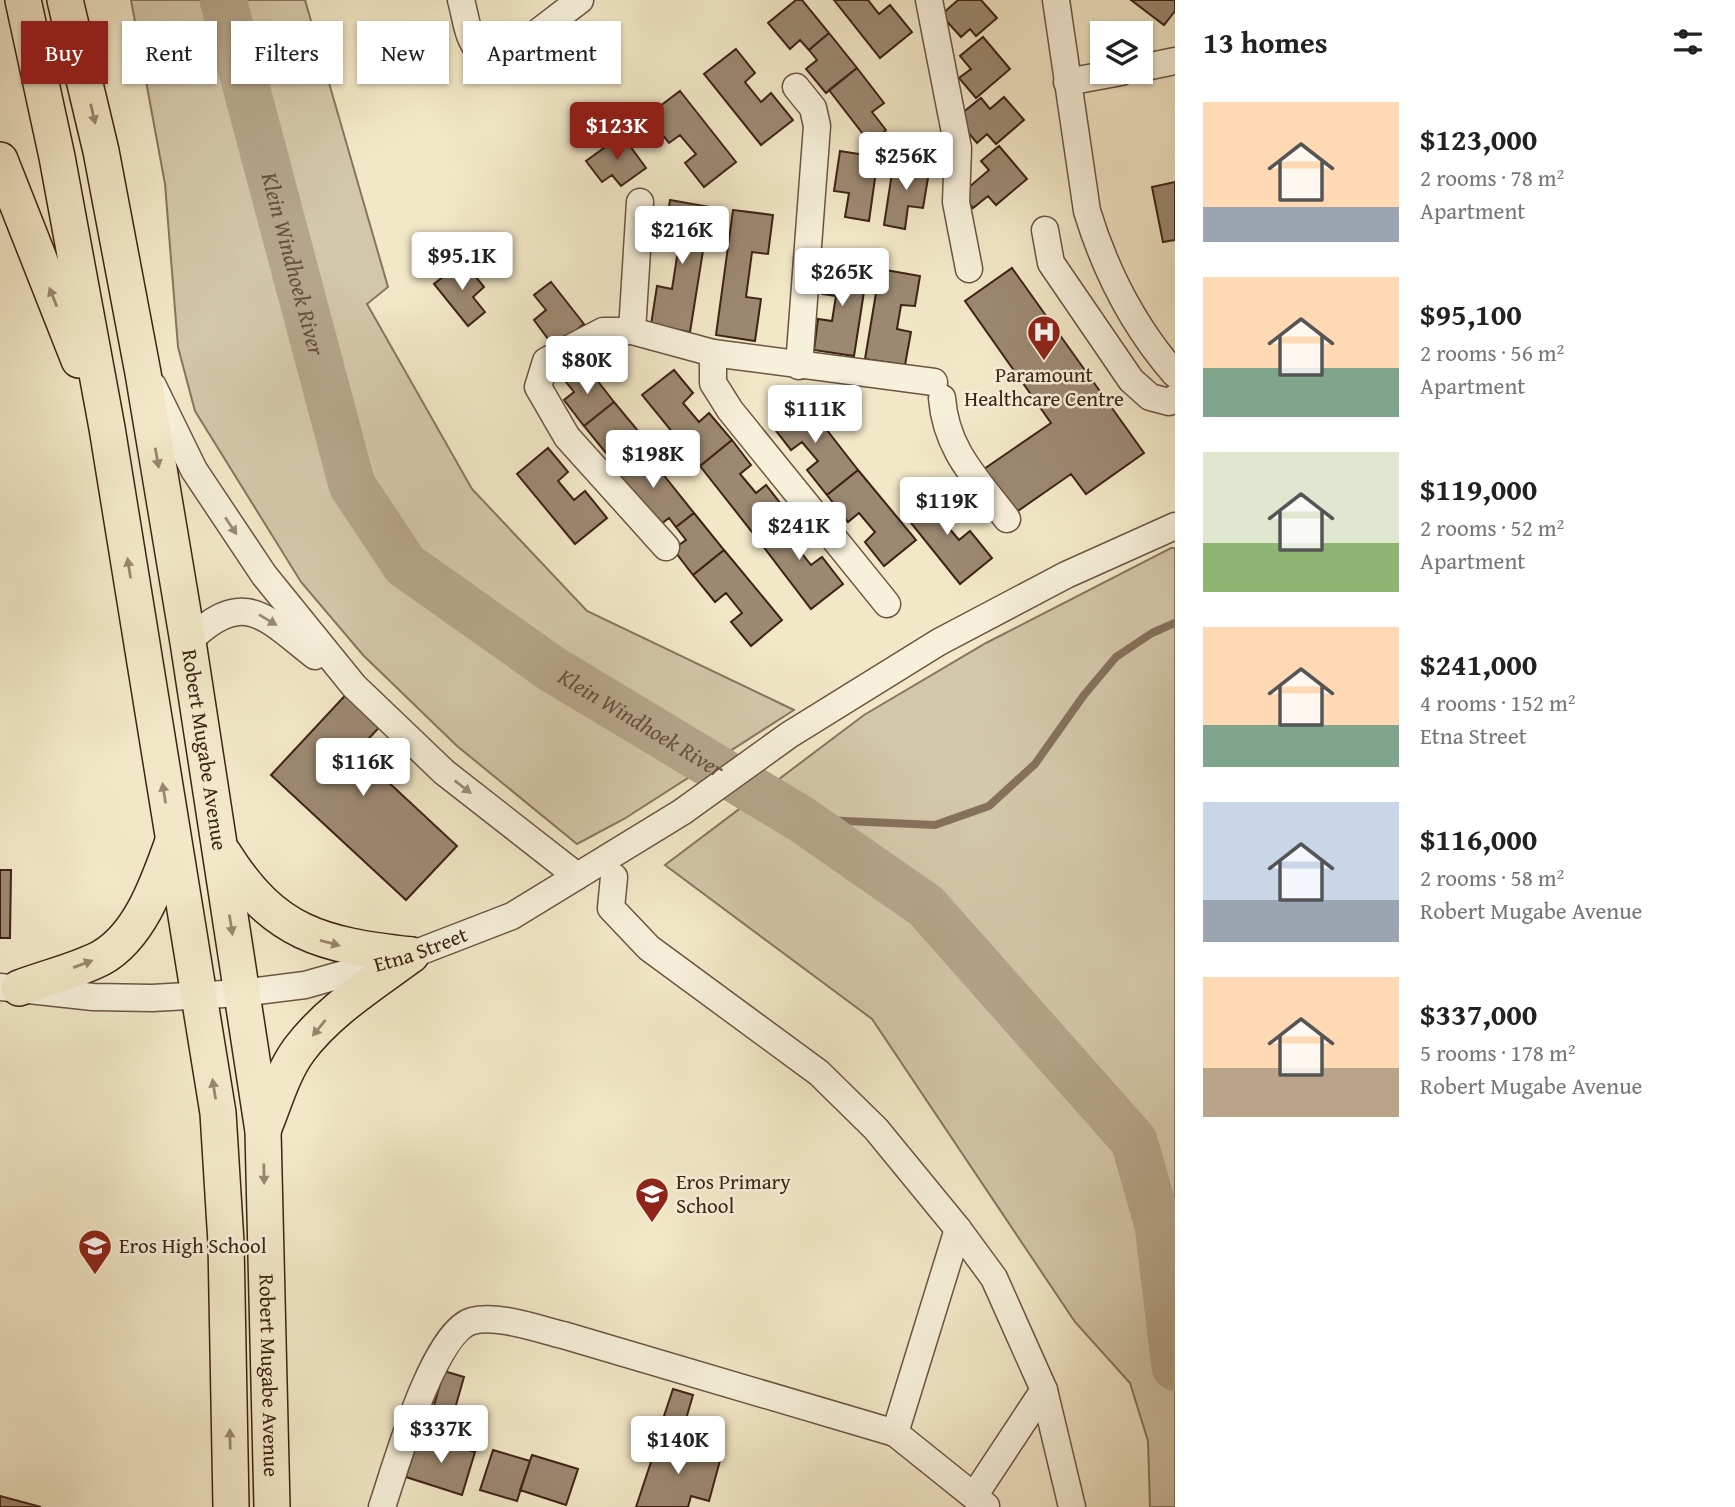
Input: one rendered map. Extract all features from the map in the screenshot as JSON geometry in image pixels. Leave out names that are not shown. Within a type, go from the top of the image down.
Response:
[{"type":"main road","name":"Robert Mugabe Avenue","points":[[23,0],[57,157],[107,428],[172,844],[218,1113],[223,1173],[231,1507]]},
{"type":"main road","name":"Robert Mugabe Avenue","points":[[65,0],[102,151],[140,359],[188,642],[262,1131],[272,1507]]},
{"type":"main road","points":[[0,160],[107,428]]},
{"type":"main road","points":[[217,831],[224,853],[241,881],[288,923],[317,939],[348,948],[411,956]]},
{"type":"main road","points":[[9,988],[101,957],[117,945],[134,925],[156,888],[172,844]]},
{"type":"main road","points":[[262,1131],[300,1049],[328,1017],[411,956]]},
{"type":"street","points":[[461,0],[473,44],[481,54],[495,58],[507,56],[580,0]]},
{"type":"street","points":[[929,0],[958,148],[957,202],[969,269]]},
{"type":"street","points":[[1056,0],[1087,211],[1098,245],[1135,317],[1175,374]]},
{"type":"street","points":[[1153,66],[1175,61]]},
{"type":"street","points":[[1067,82],[1090,78]]},
{"type":"street","points":[[796,87],[813,108],[817,126],[799,366]]},
{"type":"street","points":[[632,331],[640,202]]},
{"type":"street","points":[[1045,230],[1051,263],[1131,380],[1150,397],[1169,402],[1175,398]]},
{"type":"street","points":[[666,547],[567,437],[538,387],[546,361],[603,331],[632,331],[713,353],[938,390],[944,423],[953,449],[1007,519]]},
{"type":"street","points":[[713,353],[713,383],[730,410],[887,604]]},
{"type":"street","points":[[140,359],[194,470],[264,575],[354,686]]},
{"type":"street","name":"Etna Street","points":[[9,988],[93,997],[199,997],[305,985],[411,956],[512,916],[682,812],[789,735],[939,642],[999,609],[1175,526]]},
{"type":"street","points":[[188,642],[210,621],[241,610],[265,616],[354,686],[444,772],[577,876]]},
{"type":"street","points":[[614,877],[611,908],[649,947],[819,1073],[876,1129],[958,1229],[994,1278],[1044,1390],[1072,1507]]},
{"type":"street","points":[[895,1433],[958,1229]]},
{"type":"street","points":[[382,1507],[431,1370],[449,1339],[472,1321],[511,1322],[563,1335],[895,1433],[981,1501],[1044,1390]]},
{"type":"shaded area","points":[[131,0],[305,0],[311,21],[231,21],[231,84],[329,84],[388,287],[367,304],[472,489],[587,611],[794,710],[624,819],[577,844],[457,746],[363,655],[301,582],[195,411],[178,347],[165,184],[147,84],[217,84],[217,21],[135,21]]},
{"type":"shaded area","points":[[1175,548],[1175,1507],[1150,1507],[1148,1441],[1130,1383],[1075,1322],[872,1019],[665,865],[864,715],[986,643]]},
{"type":"building","points":[[796,0],[802,0],[829,33],[809,50],[800,40],[790,49],[768,23]]},
{"type":"building","points":[[834,0],[868,0],[879,14],[890,5],[912,32],[880,58]]},
{"type":"building","points":[[958,0],[981,0],[997,18],[976,36],[970,29],[961,37],[941,15]]},
{"type":"building","points":[[1131,0],[1175,0],[1175,11],[1164,25]]},
{"type":"building","points":[[829,33],[857,68],[826,93],[806,69],[817,60],[809,50]]},
{"type":"building","points":[[983,37],[1010,69],[976,98],[959,78],[971,69],[960,56]]},
{"type":"building","points":[[736,49],[755,73],[745,82],[761,102],[771,93],[793,120],[761,145],[704,74]]},
{"type":"building","points":[[857,68],[884,103],[872,112],[886,130],[870,143],[829,90]]},
{"type":"building","points":[[680,91],[736,162],[704,187],[685,163],[696,154],[680,135],[669,143],[647,116]]},
{"type":"building","points":[[1004,97],[1024,120],[996,144],[987,134],[977,143],[956,118],[981,98],[990,109]]},
{"type":"building","points":[[622,135],[646,168],[621,186],[612,175],[602,182],[586,161]]},
{"type":"building","points":[[999,146],[1027,179],[996,205],[988,196],[973,208],[961,194],[989,170],[981,161]]},
{"type":"building","points":[[840,151],[878,157],[869,221],[845,217],[849,193],[834,191]]},
{"type":"building","points":[[894,160],[930,166],[923,208],[908,206],[905,229],[884,225]]},
{"type":"building","points":[[1175,182],[1175,240],[1163,242],[1152,187]]},
{"type":"building","points":[[670,200],[710,207],[690,332],[651,325],[657,286],[672,289],[679,244],[664,241]]},
{"type":"building","points":[[733,210],[773,215],[768,254],[752,252],[746,297],[761,299],[755,341],[716,335]]},
{"type":"building","points":[[827,260],[868,266],[854,356],[814,350],[818,319],[832,321],[836,296],[822,294]]},
{"type":"building","points":[[463,261],[484,287],[473,297],[485,312],[468,326],[434,284]]},
{"type":"building","name":"Paramount Healthcare Centre","points":[[1012,268],[1144,453],[1086,494],[1071,474],[1015,513],[984,469],[1051,423],[965,301]]},
{"type":"building","points":[[880,269],[920,276],[915,306],[901,305],[897,329],[911,332],[905,365],[865,359]]},
{"type":"building","points":[[551,282],[584,324],[554,347],[534,320],[546,310],[534,295]]},
{"type":"building","points":[[586,366],[614,402],[584,426],[564,400],[574,392],[566,382]]},
{"type":"building","points":[[674,370],[693,393],[683,403],[699,422],[709,413],[732,440],[700,466],[642,395]]},
{"type":"building","points":[[802,398],[858,470],[827,495],[807,470],[818,461],[802,442],[791,450],[770,423]]},
{"type":"building","points":[[614,402],[644,438],[623,455],[615,446],[606,453],[584,426]]},
{"type":"building","points":[[732,440],[751,465],[740,474],[756,493],[766,485],[788,513],[756,537],[700,466]]},
{"type":"building","points":[[638,443],[694,513],[676,527],[669,518],[657,527],[618,477],[632,467],[623,455]]},
{"type":"building","points":[[548,448],[568,472],[558,481],[574,500],[585,491],[607,518],[575,544],[517,474]]},
{"type":"building","points":[[858,470],[916,540],[884,566],[865,542],[875,532],[859,513],[848,522],[827,495]]},
{"type":"building","points":[[934,488],[954,511],[943,521],[959,540],[970,531],[992,558],[960,584],[903,513]]},
{"type":"building","points":[[694,513],[724,550],[693,575],[673,549],[686,540],[676,527]]},
{"type":"building","points":[[788,513],[807,537],[796,546],[811,565],[822,557],[843,584],[811,609],[756,537]]},
{"type":"building","points":[[724,550],[782,620],[751,646],[731,622],[742,613],[726,593],[715,602],[693,575]]},
{"type":"building","points":[[354,686],[388,718],[356,752],[457,846],[406,900],[271,775]]},
{"type":"building","points":[[0,870],[11,870],[10,938],[0,938]]},
{"type":"building","points":[[444,1371],[464,1377],[450,1426],[430,1419]]},
{"type":"building","points":[[673,1389],[693,1395],[684,1426],[663,1419]]},
{"type":"building","points":[[419,1435],[475,1452],[462,1495],[406,1477]]},
{"type":"building","points":[[659,1438],[721,1457],[709,1501],[691,1496],[688,1507],[636,1507]]},
{"type":"building","points":[[493,1450],[530,1461],[517,1501],[480,1490]]},
{"type":"building","points":[[532,1455],[578,1469],[566,1505],[520,1490]]},
{"type":"building","points":[[0,1496],[41,1507],[0,1507]]},
{"type":"waterway","name":"Klein Windhoek River","points":[[223,0],[352,485],[405,565],[552,669],[801,819],[926,906],[1134,1141],[1158,1225],[1175,1367]]},
{"type":"waterway","points":[[801,819],[935,825],[989,806],[1035,764],[1084,695],[1116,657],[1152,633],[1175,623]]},
{"type":"place","name":"Paramount Healthcare Centre","points":[[1044,362]]},
{"type":"place","name":"Eros Primary School","points":[[652,1224]]},
{"type":"place","name":"Eros High School","points":[[95,1276]]}]
